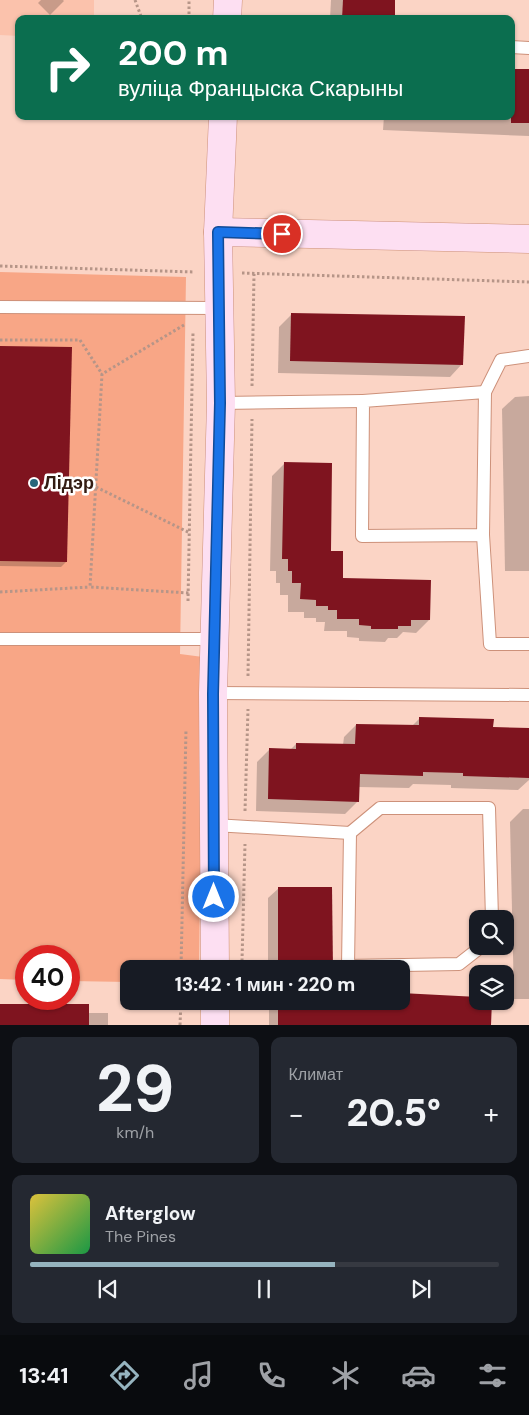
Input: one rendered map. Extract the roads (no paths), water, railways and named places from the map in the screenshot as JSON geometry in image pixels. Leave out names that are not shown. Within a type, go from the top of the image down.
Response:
[{"type":"street","points":[[227,15],[228,0]]},
{"type":"street","points":[[215,960],[213,694],[220,403],[202,312],[202,269],[218,232],[223,120]]},
{"type":"street","points":[[218,232],[529,240]]},
{"type":"street","points":[[215,1010],[216,1025]]},
{"type":"lane","points":[[515,47],[529,48]]},
{"type":"lane","points":[[0,307],[202,312]]},
{"type":"lane","points":[[529,356],[500,360],[486,392],[483,535],[490,644],[529,644]]},
{"type":"lane","points":[[220,403],[363,401],[486,392]]},
{"type":"lane","points":[[363,401],[362,536],[483,535]]},
{"type":"lane","points":[[0,639],[214,639]]},
{"type":"lane","points":[[213,694],[529,695]]},
{"type":"lane","points":[[214,826],[350,833],[380,808],[489,808],[492,910]]},
{"type":"lane","points":[[350,833],[348,966],[459,964],[470,955]]},
{"type":"place","name":"Лідэр","points":[[34,483]]}]
